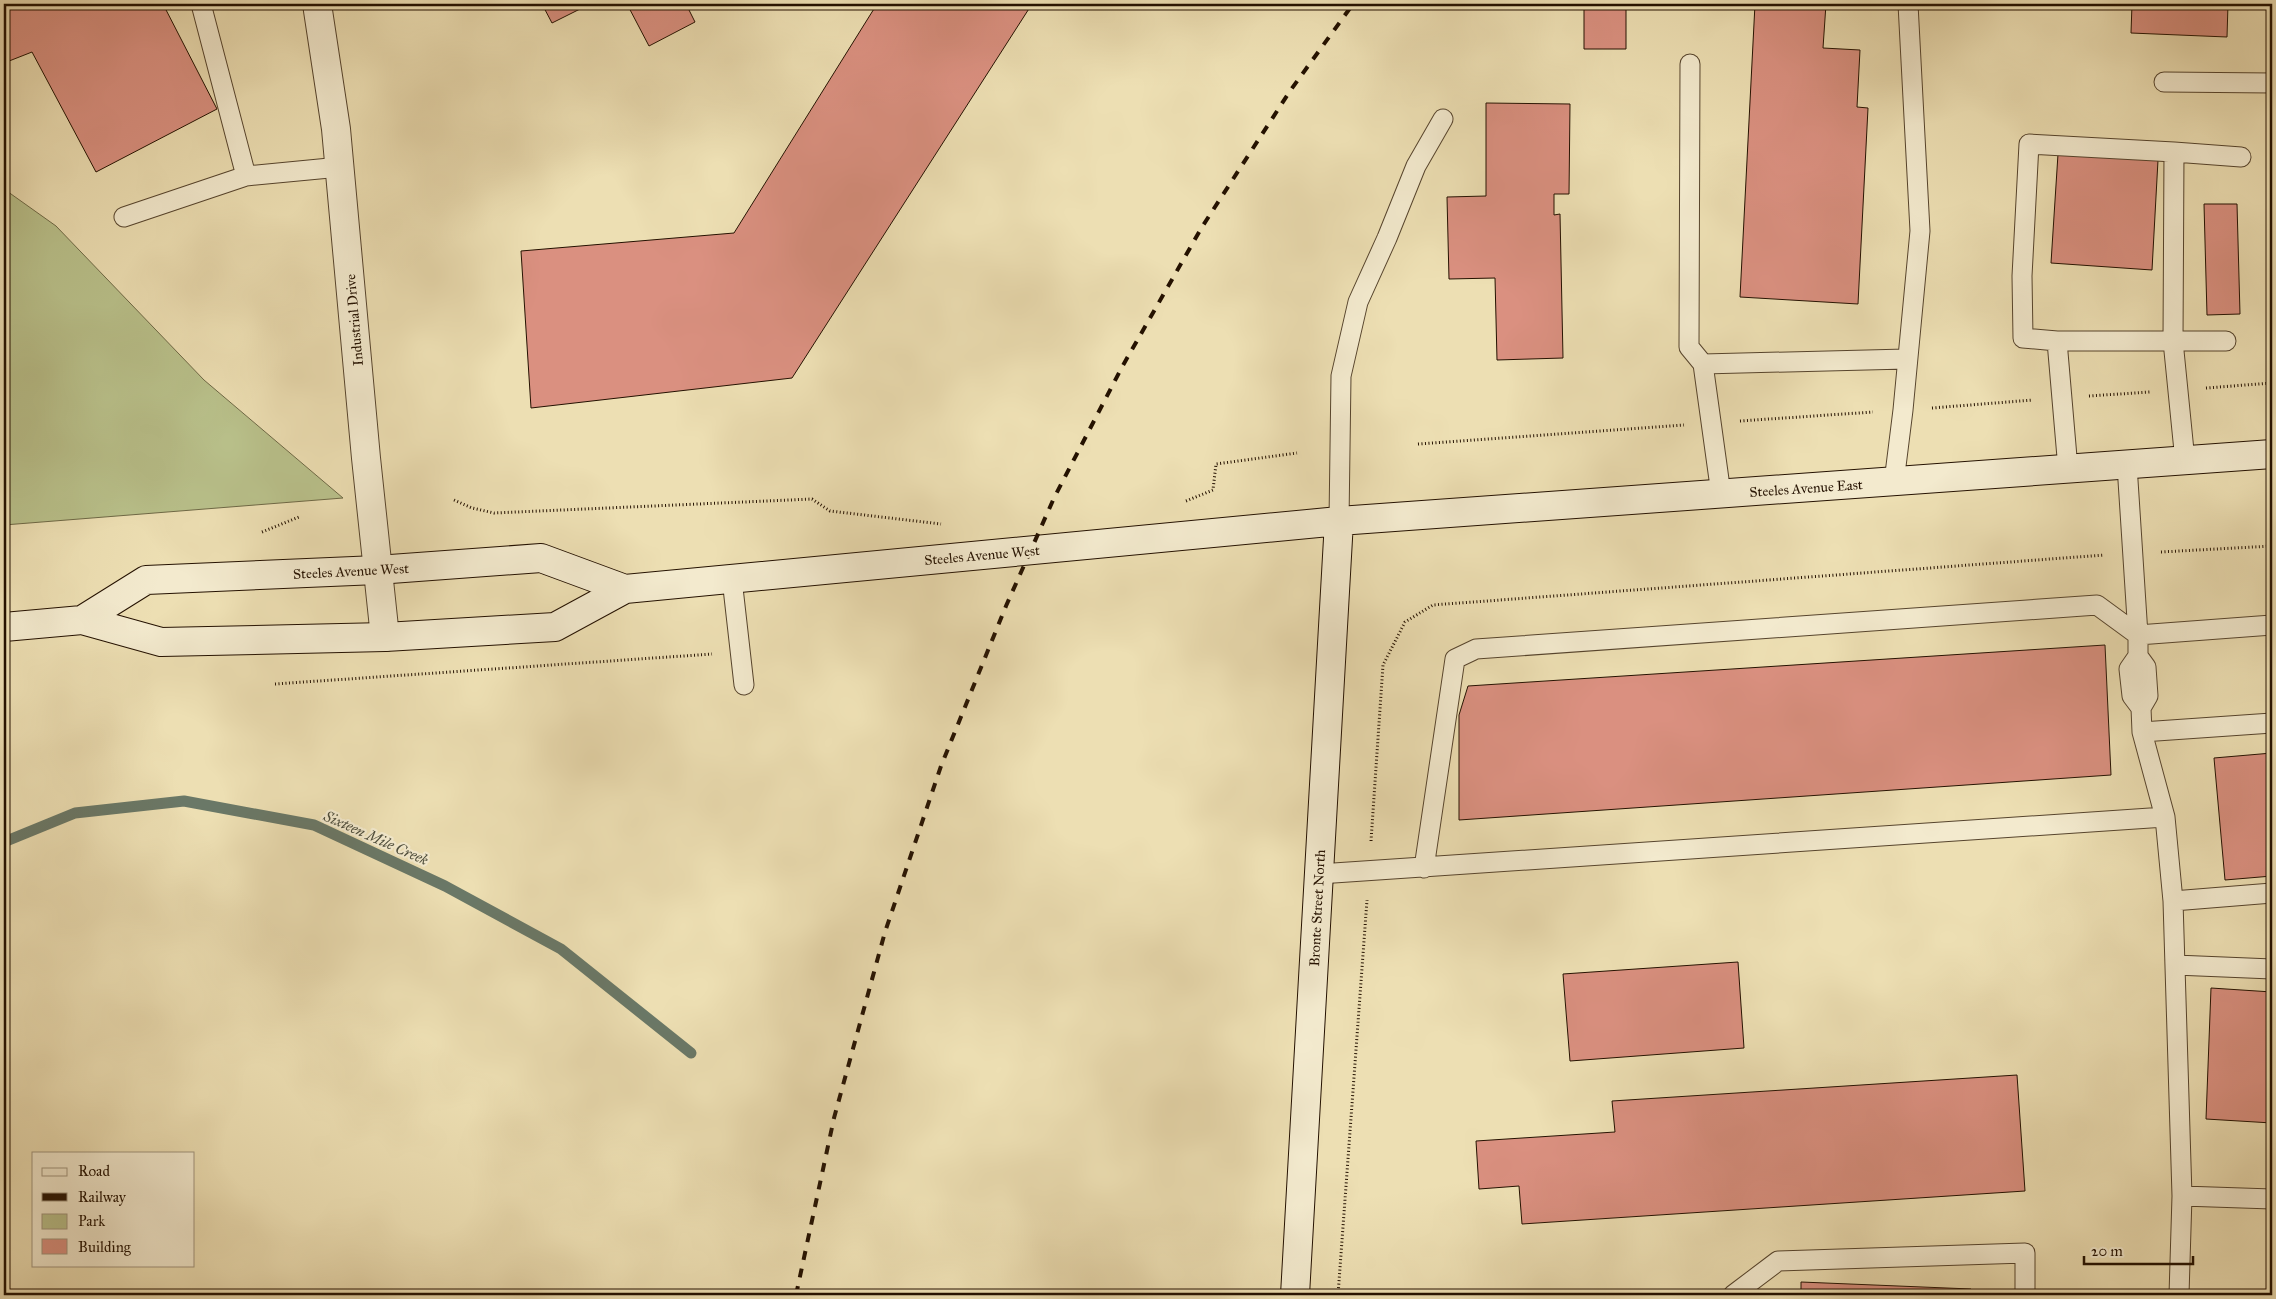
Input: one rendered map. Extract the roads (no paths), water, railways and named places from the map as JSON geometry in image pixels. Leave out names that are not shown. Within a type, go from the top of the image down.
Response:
[{"type":"main road","name":"Industrial Drive","points":[[317,4],[336,129],[385,637]]},
{"type":"main road","name":"Steeles Avenue East","points":[[1339,521],[2272,454]]},
{"type":"main road","name":"Steeles Avenue West","points":[[4,627],[82,620],[160,642],[385,637],[555,627],[626,589],[1339,521]]},
{"type":"main road","name":"Bronte Street North","points":[[1295,1295],[1339,521]]},
{"type":"main road","name":"Steeles Avenue West","points":[[82,620],[146,580],[378,570],[541,558],[626,589]]},
{"type":"lane","points":[[201,4],[246,176]]},
{"type":"lane","points":[[1894,482],[1903,410],[1906,359],[1920,231],[1908,4]]},
{"type":"lane","points":[[1690,64],[1689,347],[1703,364],[1721,494]]},
{"type":"lane","points":[[2164,82],[2272,83]]},
{"type":"lane","points":[[1339,521],[1341,376],[1358,302],[1387,238],[1416,166],[1443,119]]},
{"type":"lane","points":[[2226,342],[2057,341],[2024,338],[2022,276],[2029,144],[2241,157]]},
{"type":"lane","points":[[2174,152],[2173,342],[2185,461]]},
{"type":"lane","points":[[124,217],[246,176],[340,167]]},
{"type":"lane","points":[[2057,341],[2068,469]]},
{"type":"lane","points":[[1703,364],[1906,359]]},
{"type":"lane","points":[[2127,464],[2138,635],[2138,656],[2129,669],[2132,696],[2141,708],[2142,732],[2165,817],[2173,901],[2182,1196],[2179,1295]]},
{"type":"lane","points":[[732,579],[744,685]]},
{"type":"lane","points":[[1424,868],[1455,659],[1476,649],[2097,605],[2138,635],[2272,625]]},
{"type":"lane","points":[[2142,732],[2272,723]]},
{"type":"lane","points":[[1319,874],[2165,817]]},
{"type":"lane","points":[[2173,901],[2272,893]]},
{"type":"lane","points":[[2175,966],[2272,969]]},
{"type":"lane","points":[[2182,1196],[2272,1199]]},
{"type":"lane","points":[[1733,1295],[1778,1261],[2025,1253],[2024,1295]]},
{"type":"waterway","name":"Sixteen Mile Creek","points":[[4,842],[75,813],[184,801],[314,825],[445,886],[561,949],[691,1053]]},
{"type":"railway","points":[[796,1295],[834,1118],[885,932],[941,766],[1006,606],[1054,498],[1122,367],[1202,227],[1290,91],[1353,4]]}]
